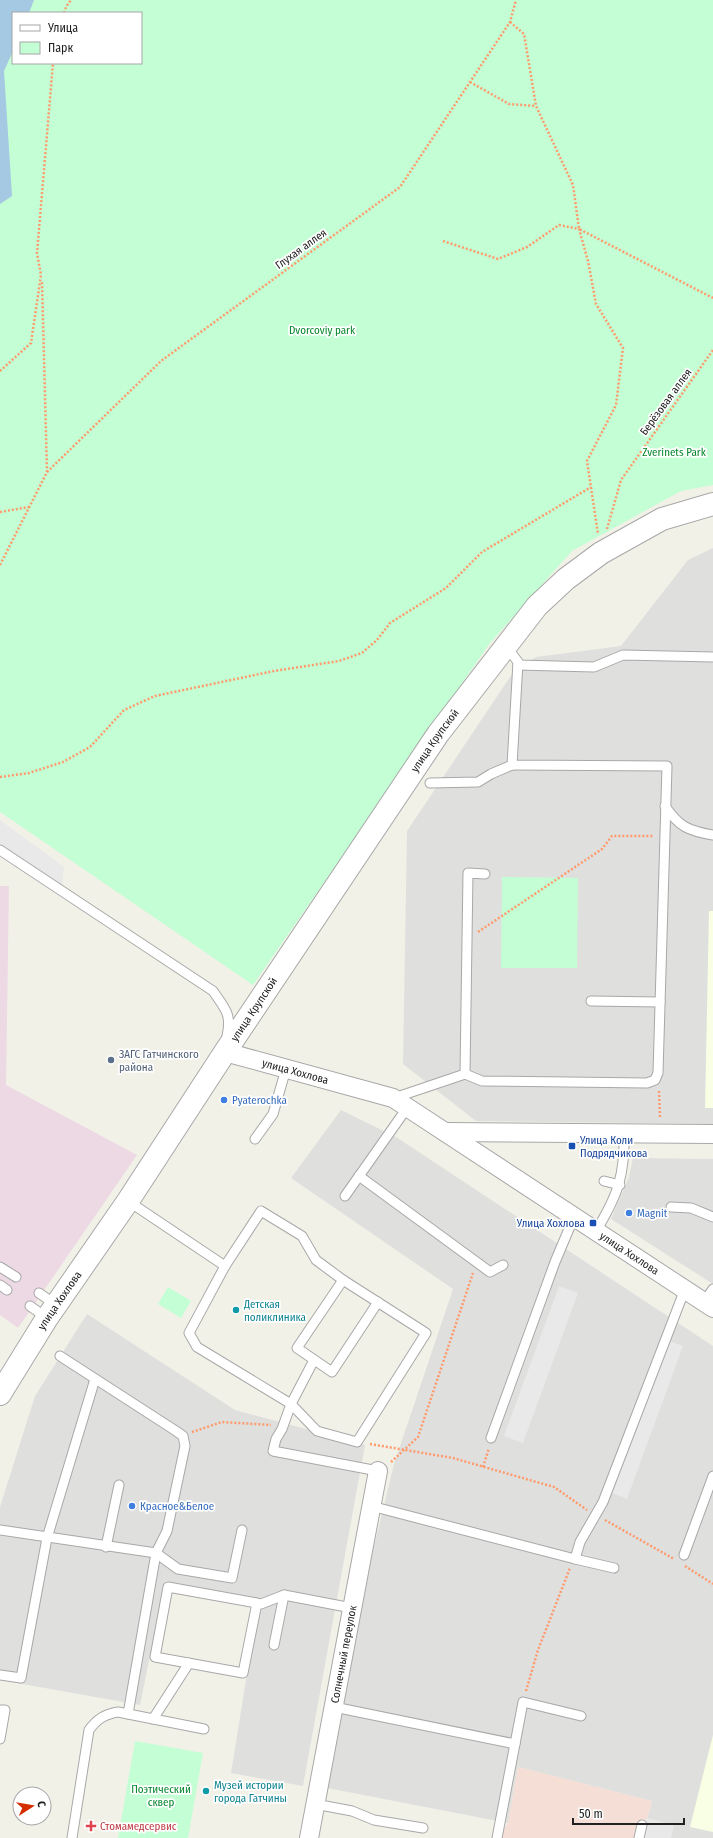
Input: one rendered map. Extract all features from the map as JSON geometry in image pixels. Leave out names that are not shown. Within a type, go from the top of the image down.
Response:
[{"type":"street","name":"улица Крупской","points":[[225,1052],[438,734],[536,606],[566,579],[600,553],[662,519],[713,504]]},
{"type":"street","name":"улица Хохлова","points":[[0,1394],[43,1305],[128,1201],[225,1052],[400,1103],[685,1290],[710,1300]]},
{"type":"street","points":[[445,1132],[713,1134]]},
{"type":"street","points":[[491,1162],[486,1148],[487,1144],[490,1138],[503,1132]]},
{"type":"street","name":"Солнечный переулок","points":[[309,1838],[378,1471]]},
{"type":"lane","points":[[506,646],[518,662],[512,765]]},
{"type":"lane","points":[[518,665],[594,666],[623,655],[713,657]]},
{"type":"lane","points":[[344,1196],[359,1176],[400,1103],[465,1074],[482,1082],[647,1083],[655,1080],[658,1073],[666,766],[512,765],[491,774],[478,782],[430,783]]},
{"type":"lane","points":[[665,806],[674,819],[684,827],[713,835]]},
{"type":"lane","points":[[0,850],[213,991],[226,1009],[230,1023],[225,1052]]},
{"type":"lane","points":[[465,1074],[468,873],[485,874]]},
{"type":"lane","points":[[591,1001],[660,1002]]},
{"type":"lane","points":[[256,1139],[273,1114],[286,1069]]},
{"type":"lane","points":[[596,1231],[609,1211],[620,1185],[624,1155],[624,1133]]},
{"type":"lane","points":[[359,1176],[490,1272],[503,1265]]},
{"type":"lane","points":[[604,1181],[620,1185]]},
{"type":"lane","points":[[128,1201],[225,1266]]},
{"type":"lane","points":[[671,1207],[691,1208],[713,1217]]},
{"type":"lane","points":[[261,1211],[302,1236],[316,1260],[343,1280],[426,1333],[357,1442],[317,1431],[291,1404],[197,1347],[189,1333],[225,1266],[261,1211]]},
{"type":"lane","points":[[492,1438],[555,1262],[574,1216]]},
{"type":"lane","points":[[0,1266],[16,1277]]},
{"type":"lane","points":[[343,1280],[297,1348],[332,1372],[378,1302]]},
{"type":"lane","points":[[575,1558],[580,1542],[603,1502],[685,1290]]},
{"type":"lane","points":[[60,1356],[183,1436],[186,1446],[167,1531],[156,1553],[128,1714]]},
{"type":"lane","points":[[314,1360],[291,1404],[273,1451],[378,1471]]},
{"type":"lane","points":[[0,1675],[21,1678],[47,1538],[95,1379]]},
{"type":"lane","points":[[684,1555],[713,1476]]},
{"type":"lane","points":[[106,1547],[119,1485]]},
{"type":"lane","points":[[371,1506],[614,1568]]},
{"type":"lane","points":[[0,1530],[106,1547],[156,1553],[178,1569],[232,1578],[242,1530]]},
{"type":"lane","points":[[257,1603],[243,1673],[155,1657],[168,1587],[257,1603],[261,1604],[284,1595],[352,1608]]},
{"type":"lane","points":[[274,1645],[284,1595]]},
{"type":"lane","points":[[152,1719],[188,1663]]},
{"type":"lane","points":[[497,1838],[523,1702],[582,1716]]},
{"type":"lane","points":[[334,1707],[515,1744]]},
{"type":"lane","points":[[0,1710],[5,1710],[0,1739]]},
{"type":"lane","points":[[72,1838],[89,1730],[94,1724],[109,1714],[118,1712],[204,1729]]},
{"type":"lane","points":[[316,1804],[352,1811],[374,1820],[423,1828]]},
{"type":"lane","points":[[639,1838],[642,1825]]},
{"type":"path","points":[[64,12],[71,0]]},
{"type":"path","name":"Глухая аллея","points":[[47,472],[160,362],[400,187],[510,22],[516,0]]},
{"type":"path","points":[[510,22],[524,34],[536,106],[573,185],[579,229],[588,261],[596,304],[623,348],[616,405],[587,461],[595,514]]},
{"type":"path","points":[[0,565],[47,472],[42,275],[37,253],[53,64]]},
{"type":"path","points":[[470,82],[509,104],[536,106]]},
{"type":"path","points":[[443,241],[498,258],[527,247],[559,226],[579,229],[713,298]]},
{"type":"path","points":[[0,371],[31,344],[42,275]]},
{"type":"path","name":"Берёзовая аллея","points":[[600,553],[621,480],[713,350]]},
{"type":"path","points":[[0,777],[29,773],[63,762],[90,747],[124,710],[154,696],[274,671],[339,661],[362,653],[377,640],[390,623],[446,588],[482,552],[591,487]]},
{"type":"path","points":[[0,512],[29,507]]},
{"type":"path","points":[[467,939],[602,849],[612,836],[665,836]]},
{"type":"path","points":[[658,1073],[660,1117]]},
{"type":"path","points":[[378,1471],[406,1449],[418,1437],[477,1262]]},
{"type":"path","points":[[183,1436],[222,1422],[270,1424],[282,1429]]},
{"type":"path","points":[[483,1467],[492,1438]]},
{"type":"path","points":[[357,1442],[453,1458],[554,1487],[596,1516],[634,1536],[713,1584]]},
{"type":"path","points":[[523,1702],[538,1650],[575,1558]]},
{"type":"shaded area","points":[[713,548],[713,1124],[476,1121],[403,1064],[407,831],[514,671],[536,657],[621,646],[688,560]]},
{"type":"shaded area","points":[[0,820],[64,867],[62,890],[0,850]]},
{"type":"shaded area","points":[[0,886],[9,886],[6,1085],[137,1155],[18,1328],[0,1315]]},
{"type":"shaded area","points":[[709,911],[713,911],[713,1108],[705,1108]]},
{"type":"shaded area","points":[[341,1110],[396,1137],[713,1346],[713,1838],[642,1838],[652,1801],[518,1767],[508,1823],[327,1788],[363,1592],[394,1464],[453,1289],[291,1178]]},
{"type":"shaded area","points":[[633,1158],[713,1159],[713,1284],[611,1219],[629,1177]]},
{"type":"shaded area","points":[[559,1286],[578,1293],[523,1443],[504,1436]]},
{"type":"shaded area","points":[[87,1314],[235,1410],[365,1445],[303,1786],[231,1773],[259,1599],[165,1581],[140,1705],[0,1680],[0,1507],[35,1396]]},
{"type":"shaded area","points":[[669,1341],[683,1346],[627,1499],[612,1493]]},
{"type":"shaded area","points":[[713,1735],[713,1832],[690,1827]]},
{"type":"shaded area","points":[[518,1767],[652,1801],[642,1838],[498,1838],[508,1823]]},
{"type":"shaded area","points":[[646,1818],[674,1825],[671,1838],[642,1838]]},
{"type":"green space","name":"Dvorcoviy park","points":[[0,0],[713,0],[713,485],[681,491],[572,551],[490,643],[253,985],[0,812]]},
{"type":"green space","points":[[502,877],[578,878],[577,968],[501,968]]},
{"type":"green space","points":[[168,1287],[191,1301],[181,1318],[158,1304]]},
{"type":"green space","name":"Поэтический сквер","points":[[135,1741],[203,1753],[188,1838],[118,1838]]},
{"type":"water","points":[[0,0],[34,0],[29,12],[12,12],[12,53],[4,71],[12,196],[0,204]]},
{"type":"place","name":"ЗАГС Гатчинского района","points":[[111,1060]]},
{"type":"place","name":"Pyaterochka","points":[[224,1100]]},
{"type":"place","name":"Улица Коли Подрядчикова","points":[[572,1146]]},
{"type":"place","name":"Magnit","points":[[629,1213]]},
{"type":"place","name":"Улица Хохлова","points":[[593,1223]]},
{"type":"place","name":"Детская поликлиника","points":[[236,1310]]},
{"type":"place","name":"Красное&Белое","points":[[132,1506]]},
{"type":"place","name":"Музей истории города Гатчины","points":[[206,1791]]},
{"type":"place","name":"Стомамедсервис","points":[[91,1826]]},
{"type":"park label","name":"Zverinets Park","points":[[674,452]]}]
